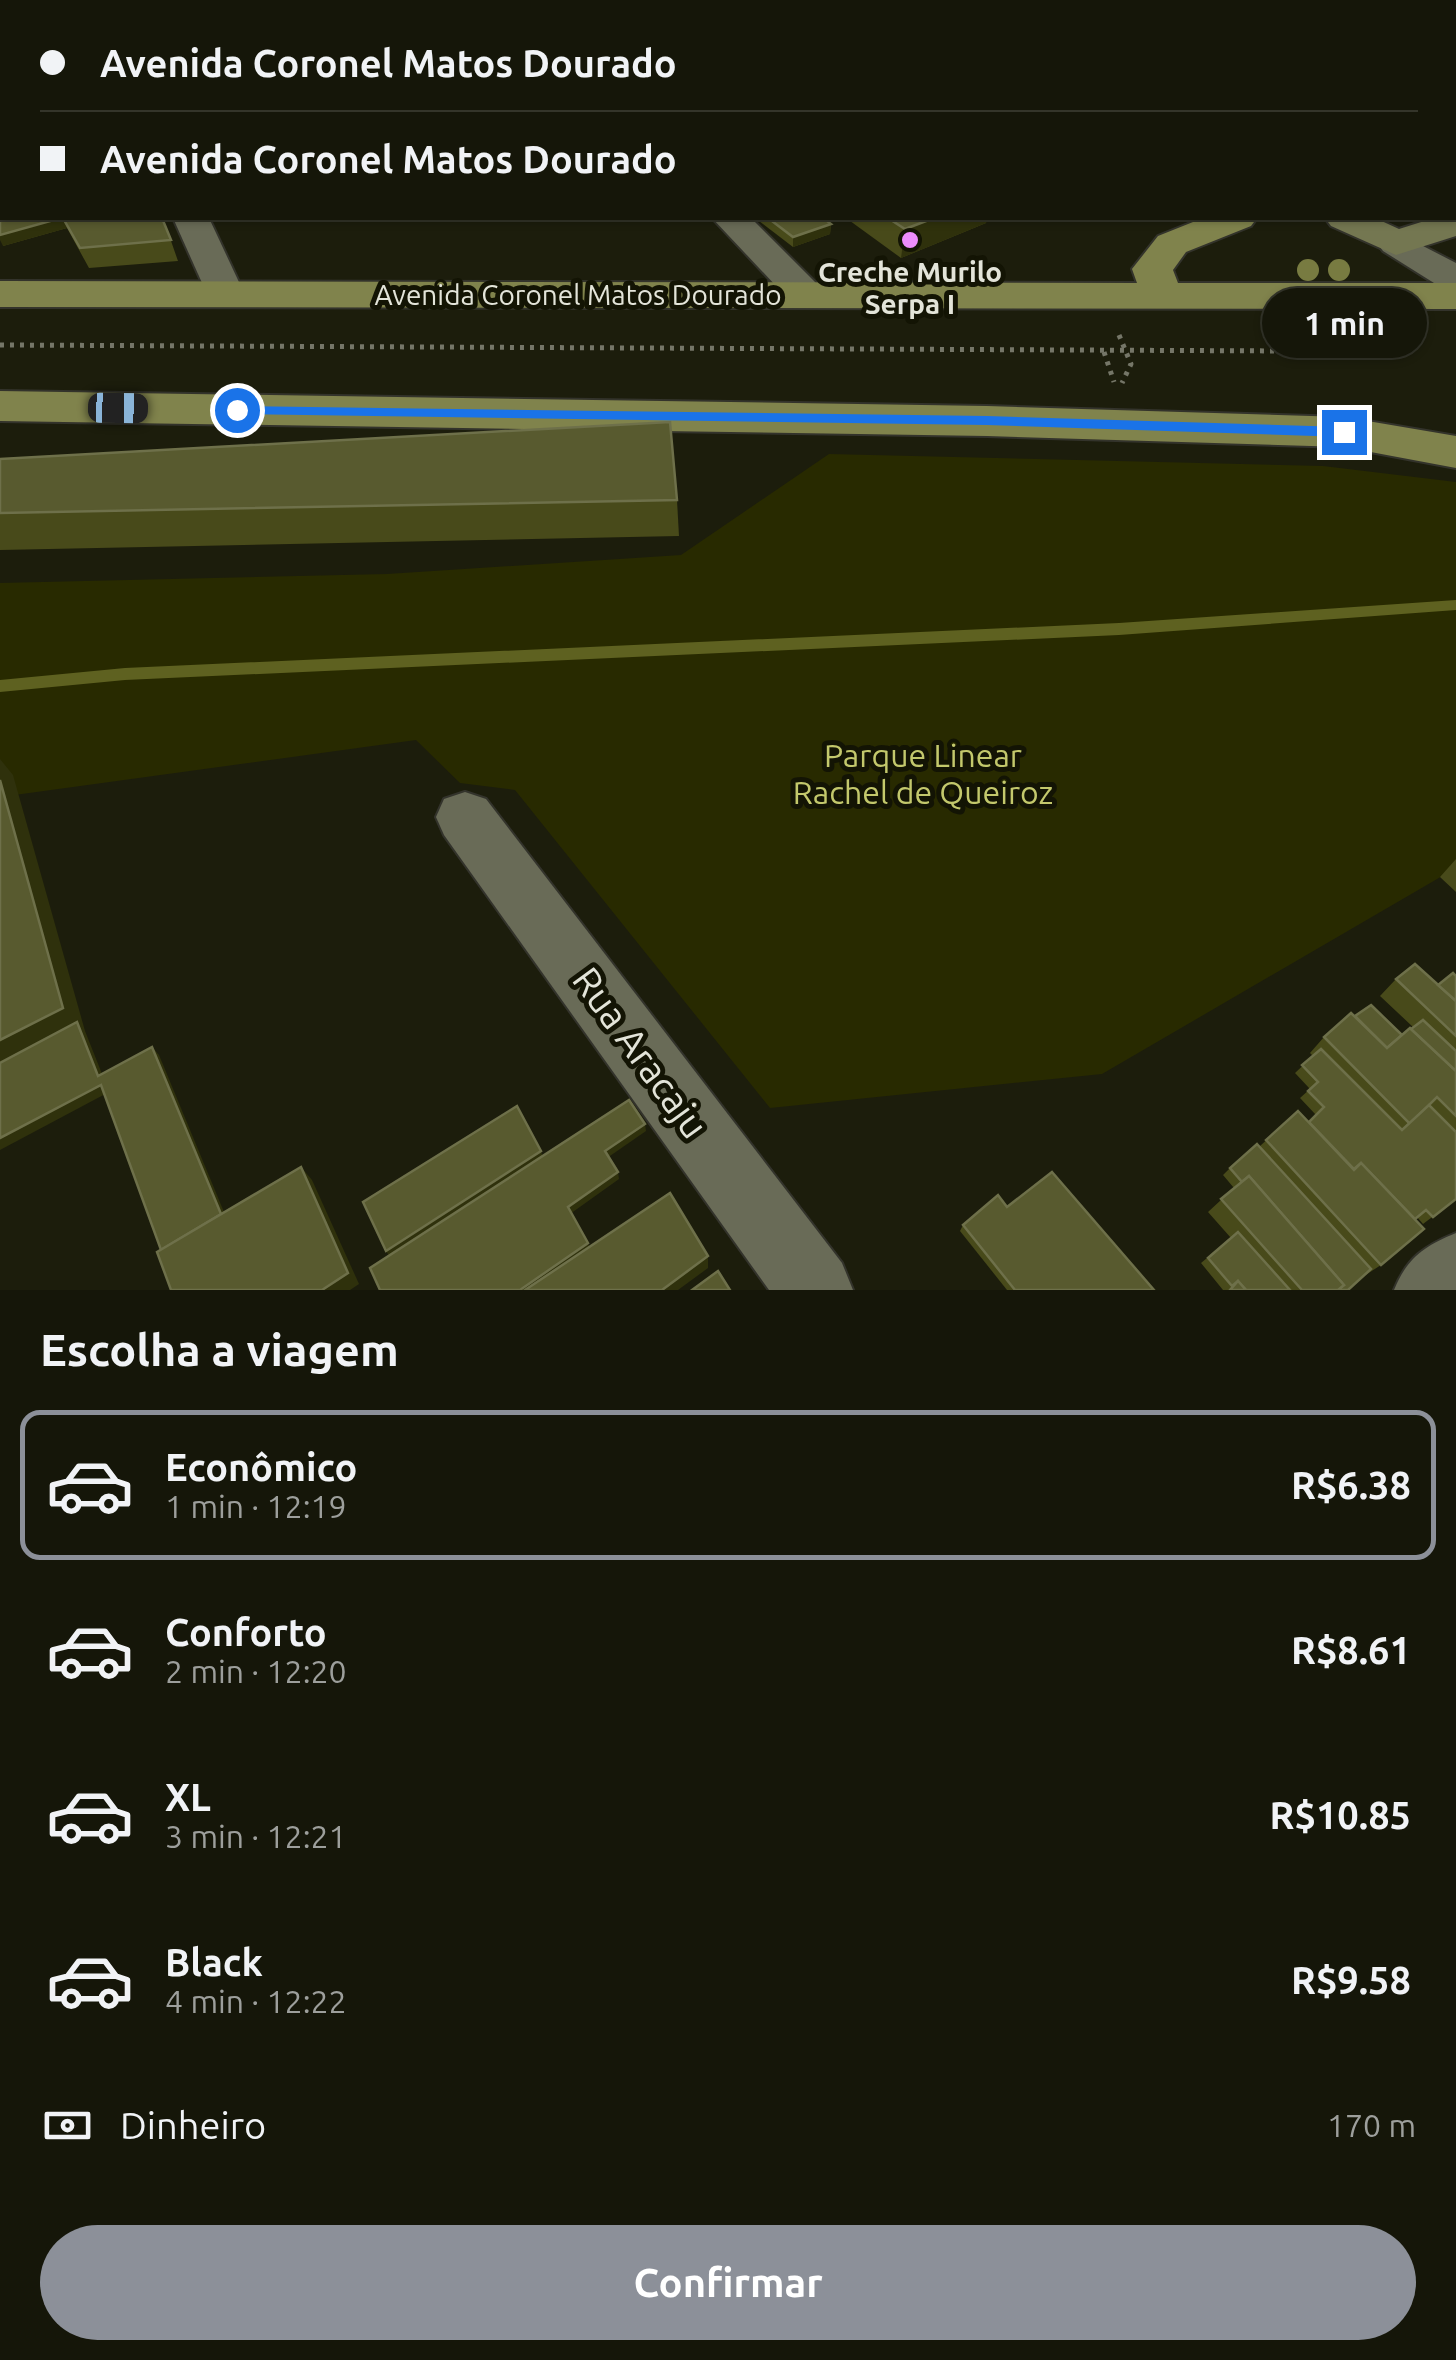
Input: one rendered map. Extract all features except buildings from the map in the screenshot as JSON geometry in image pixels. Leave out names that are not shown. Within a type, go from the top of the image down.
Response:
[{"type":"main road","points":[[1162,295],[1152,269],[1172,244],[1231,220]]},
{"type":"main road","points":[[1349,220],[1396,244],[1456,223]]},
{"type":"main road","name":"Avenida Coronel Matos Dourado","points":[[0,294],[1456,296]]},
{"type":"main road","points":[[0,406],[987,420],[1344,432],[1456,452]]},
{"type":"street","points":[[191,220],[225,295]]},
{"type":"street","points":[[732,220],[807,296]]},
{"type":"street","points":[[1396,244],[1456,280]]},
{"type":"street","name":"Rua Aracaju","points":[[465,816],[815,1290]]},
{"type":"street","points":[[1432,1290],[1456,1270]]},
{"type":"path","name":"Avenida Coronel Matos Dourado","points":[[0,345],[1288,351],[1272,316]]},
{"type":"path","points":[[1104,352],[1118,394],[1130,364],[1119,334]]},
{"type":"green space","name":"Parque Linear Rachel de Queiroz","points":[[829,454],[1323,466],[1456,482],[1456,868],[1102,1074],[770,1108],[515,790],[460,783],[416,740],[0,797],[0,583],[387,574],[681,555]]},
{"type":"waterway","points":[[0,686],[125,674],[1119,629],[1456,605]]},
{"type":"place","name":"Creche Murilo Serpa I","points":[[910,240]]},
{"type":"route","points":[[237,410],[987,420],[1344,432]]}]
